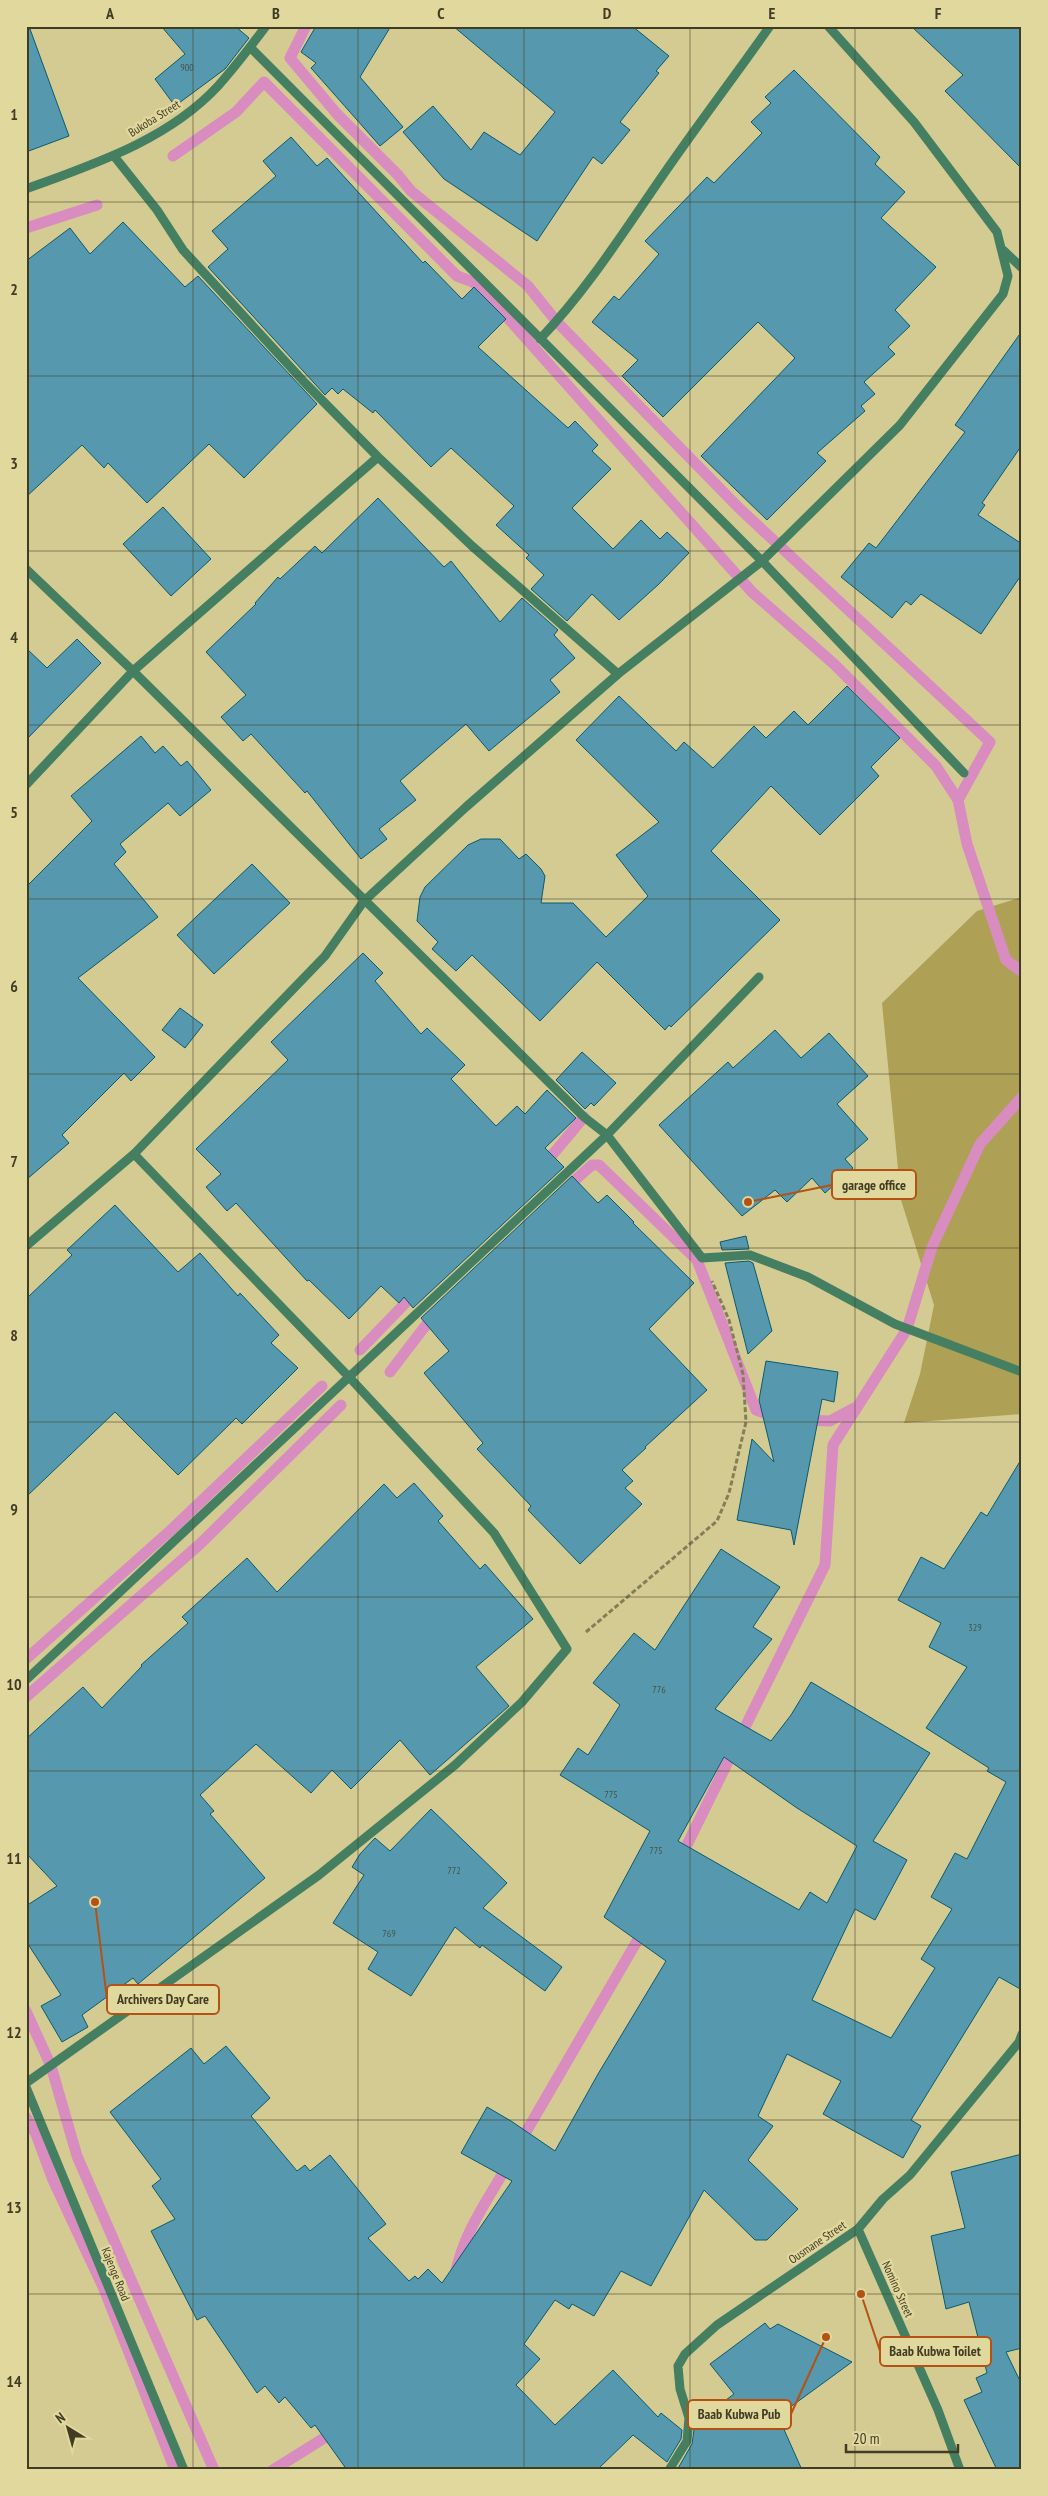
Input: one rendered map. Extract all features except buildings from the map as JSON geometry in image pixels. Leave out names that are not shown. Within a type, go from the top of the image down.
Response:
[{"type":"street","name":"Bukoba Street","points":[[26,189],[114,156],[184,116],[218,87],[266,26]]},
{"type":"street","points":[[540,339],[557,322],[620,238],[691,135],[770,26]]},
{"type":"street","points":[[26,1246],[134,1154],[325,956],[364,901],[466,807],[618,674],[762,561],[900,425],[1003,294],[1008,276],[997,232],[914,122],[828,26]]},
{"type":"street","points":[[250,47],[762,561],[964,774]]},
{"type":"street","points":[[114,156],[157,210],[183,250],[306,384],[378,458],[520,589],[618,674]]},
{"type":"street","points":[[1003,250],[1022,268]]},
{"type":"street","points":[[26,785],[133,671],[378,458]]},
{"type":"street","points":[[26,568],[133,671],[584,1117],[607,1135],[702,1258],[750,1255],[808,1277],[895,1324],[1022,1372]]},
{"type":"street","points":[[26,1680],[607,1135],[759,977]]},
{"type":"street","points":[[26,2083],[342,1856],[469,1752],[522,1702],[566,1649],[494,1533],[350,1378],[134,1154]]},
{"type":"street","name":"Ousmane Street","points":[[669,2470],[687,2441],[689,2418],[680,2389],[678,2366],[685,2354],[717,2325],[858,2229],[884,2199],[910,2175],[1021,2042]]},
{"type":"street","name":"Kajenge Road","points":[[26,2087],[184,2470]]},
{"type":"street","name":"Nomino Street","points":[[858,2229],[938,2410],[960,2470]]},
{"type":"path","points":[[566,1649],[717,1521],[729,1493],[746,1422],[743,1374],[729,1320],[702,1258]]},
{"type":"shaded area","points":[[1022,897],[1022,1414],[904,1423],[920,1374],[934,1305],[901,1200],[882,1003],[977,911]]},
{"type":"waterway","points":[[306,26],[290,58],[337,114],[398,175],[411,191],[528,286],[557,322],[740,509],[990,742],[958,800]]},
{"type":"waterway","points":[[173,156],[236,112],[264,82],[457,276],[473,282],[489,297],[752,592],[834,664],[936,766],[958,800],[967,844],[1006,960],[1022,972]]},
{"type":"waterway","points":[[26,228],[97,205]]},
{"type":"waterway","points":[[680,1859],[825,1565],[833,1445],[907,1329],[932,1247],[980,1144],[1022,1097]]},
{"type":"waterway","points":[[543,1166],[584,1117]]},
{"type":"waterway","points":[[565,1189],[592,1165],[599,1165],[697,1260],[756,1410],[776,1417]]},
{"type":"waterway","points":[[360,1350],[418,1290]]},
{"type":"waterway","points":[[390,1372],[436,1312]]},
{"type":"waterway","points":[[26,1659],[172,1529],[322,1386]]},
{"type":"waterway","points":[[26,1697],[200,1544],[341,1405]]},
{"type":"waterway","points":[[804,1420],[830,1421],[854,1408]]},
{"type":"waterway","points":[[519,2144],[644,1929]]},
{"type":"waterway","points":[[26,2011],[51,2066],[77,2156],[214,2470]]},
{"type":"waterway","points":[[26,2117],[36,2134],[53,2180],[104,2289],[175,2470]]},
{"type":"waterway","points":[[455,2276],[463,2246],[509,2163]]},
{"type":"waterway","points":[[273,2470],[337,2430]]},
{"type":"place","name":"garage office","points":[[748,1202]]},
{"type":"place","name":"Archivers Day Care","points":[[95,1902]]},
{"type":"place","name":"Baab Kubwa Toilet","points":[[861,2294]]},
{"type":"place","name":"Baab Kubwa Pub","points":[[826,2337]]}]
